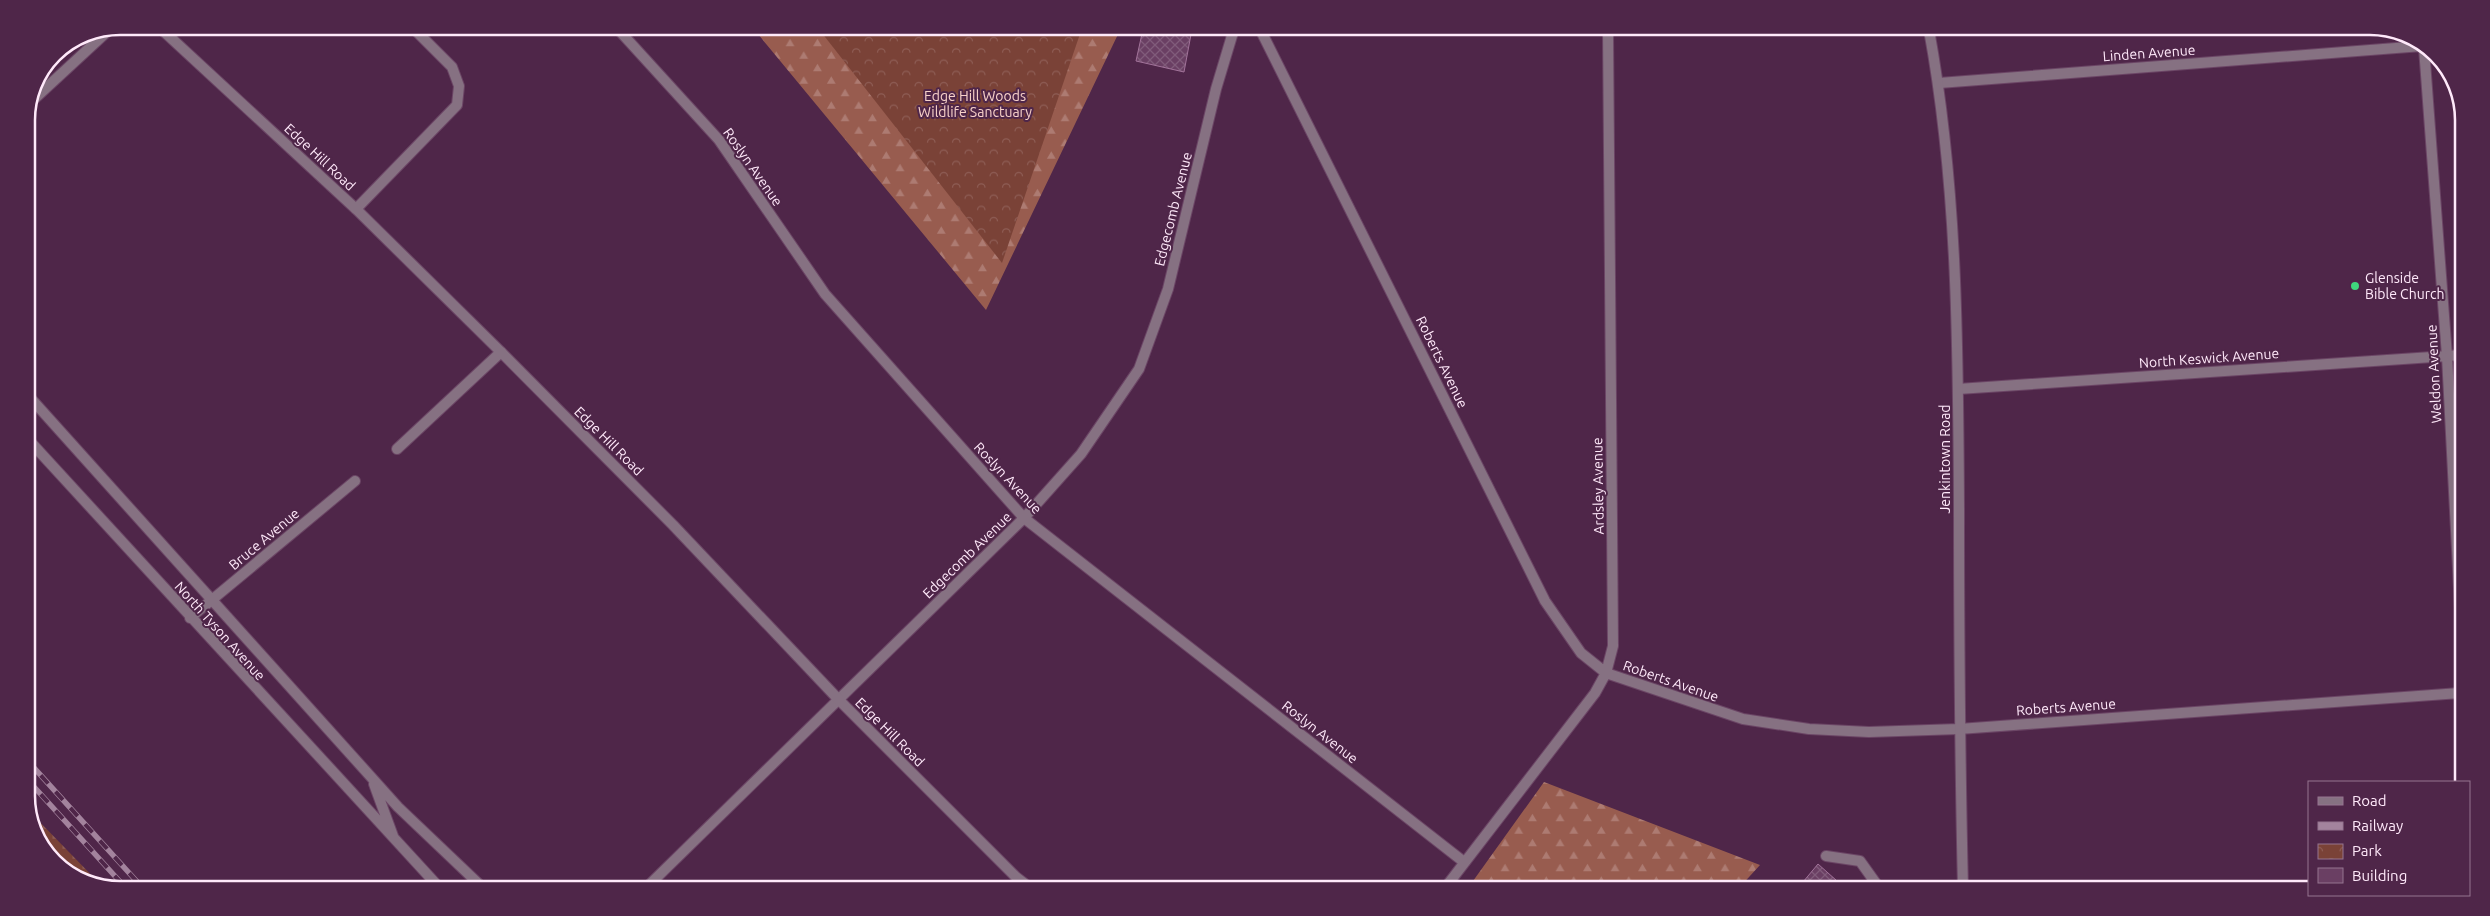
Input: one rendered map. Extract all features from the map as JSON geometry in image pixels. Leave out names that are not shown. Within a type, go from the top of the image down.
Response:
[{"type":"street","name":"Edge Hill Road","points":[[168,35],[356,209],[501,352],[673,524],[839,700],[1021,881]]},
{"type":"street","points":[[356,209],[457,105],[459,86],[452,68],[420,35]]},
{"type":"street","name":"Roslyn Avenue","points":[[623,35],[719,140],[824,294],[1024,518],[1464,862]]},
{"type":"street","name":"Edgecomb Avenue","points":[[653,881],[1024,518],[1081,454],[1138,369],[1168,289],[1216,89],[1232,35]]},
{"type":"street","name":"Roberts Avenue","points":[[1263,35],[1545,601],[1580,653],[1606,673],[1743,718],[1809,729],[1868,732],[1959,729],[2455,693]]},
{"type":"street","name":"Ardsley Avenue","points":[[1450,881],[1595,693],[1606,673],[1613,646],[1608,35]]},
{"type":"street","name":"Jenkintown Road","points":[[1930,35],[1939,83],[1954,230],[1958,389],[1959,729],[1963,881]]},
{"type":"street","points":[[39,94],[101,38]]},
{"type":"street","name":"Linden Avenue","points":[[1939,83],[2415,48]]},
{"type":"street","name":"Weldon Avenue","points":[[2424,54],[2447,356],[2455,511]]},
{"type":"street","points":[[397,449],[501,352]]},
{"type":"street","name":"North Keswick Avenue","points":[[1958,389],[2455,355]]},
{"type":"street","name":"North Tyson Avenue","points":[[35,403],[398,807],[476,881]]},
{"type":"street","name":"North Tyson Avenue","points":[[35,447],[431,881]]},
{"type":"street","name":"Bruce Avenue","points":[[190,618],[355,481]]},
{"type":"street","name":"North Tyson Avenue","points":[[371,777],[395,842]]},
{"type":"street","points":[[1826,856],[1860,861],[1874,881]]},
{"type":"green space","points":[[759,35],[1118,35],[986,310]]},
{"type":"green space","name":"Edge Hill Woods Wildlife Sanctuary","points":[[823,35],[1080,35],[1002,263]]},
{"type":"green space","points":[[1544,782],[1760,865],[1745,881],[1473,881]]},
{"type":"green space","points":[[39,821],[93,877],[68,864],[52,848],[41,829]]},
{"type":"building","points":[[1142,35],[1191,35],[1184,72],[1136,61]]},
{"type":"building","points":[[1818,864],[1837,881],[1804,881]]},
{"type":"railway","points":[[35,769],[136,881]]},
{"type":"railway","points":[[35,788],[119,881]]},
{"type":"place","name":"Glenside Bible Church","points":[[2355,286]]}]
